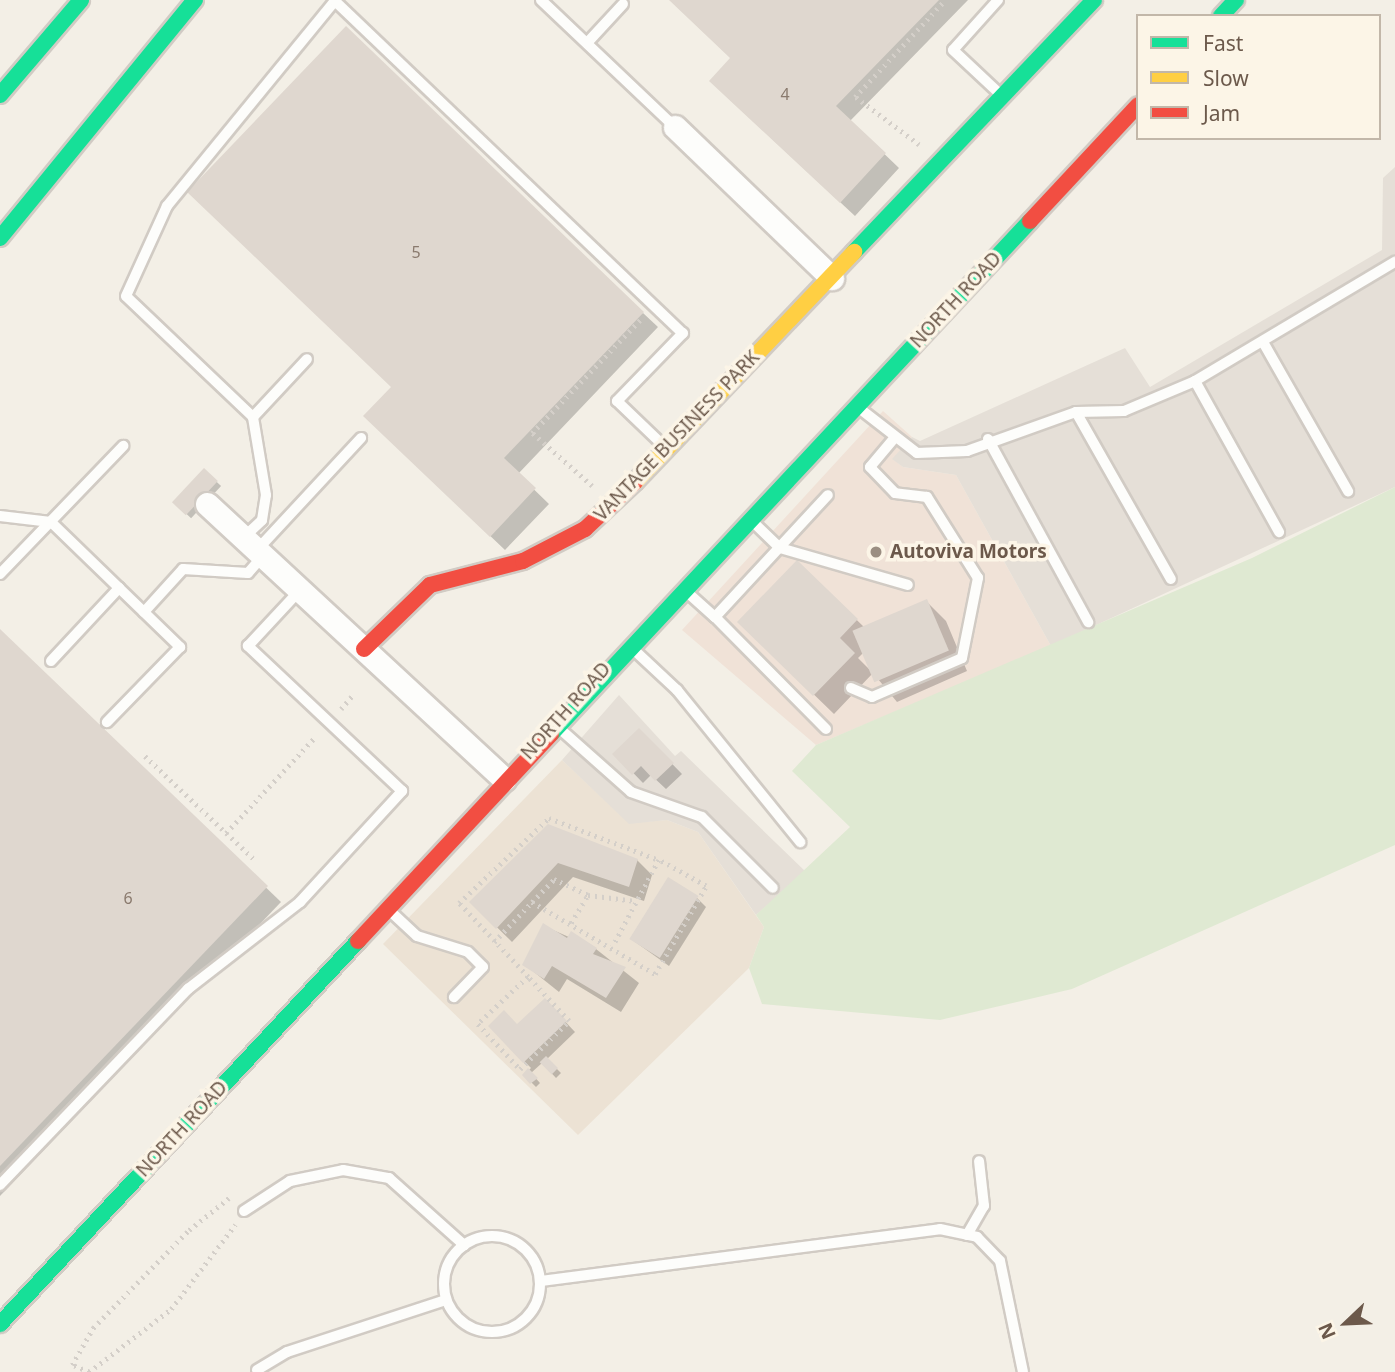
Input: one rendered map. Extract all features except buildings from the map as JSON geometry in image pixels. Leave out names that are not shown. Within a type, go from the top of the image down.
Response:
[{"type":"main road","points":[[0,95],[81,0]]},
{"type":"main road","points":[[0,238],[195,0]]},
{"type":"main road","name":"VANTAGE BUSINESS PARK","points":[[363,649],[430,585],[523,561],[585,529],[613,506],[1094,0]]},
{"type":"main road","points":[[1223,14],[1236,0]]},
{"type":"main road","name":"NORTH ROAD","points":[[0,1324],[387,909],[554,723],[857,406],[1136,107]]},
{"type":"street","points":[[675,127],[832,278]]},
{"type":"street","points":[[207,504],[504,779]]},
{"type":"lane","points":[[541,0],[675,127]]},
{"type":"lane","points":[[998,0],[953,50],[1004,97]]},
{"type":"lane","points":[[144,612],[183,569],[248,573],[266,495],[253,417],[126,296],[167,206],[335,1],[683,333],[617,401],[667,450]]},
{"type":"lane","points":[[587,43],[623,4]]},
{"type":"lane","points":[[857,406],[893,440],[917,453],[967,451],[988,439],[1076,412],[1124,411],[1195,381],[1395,262]]},
{"type":"lane","points":[[1263,342],[1348,491]]},
{"type":"lane","points":[[253,417],[307,359]]},
{"type":"lane","points":[[1195,381],[1279,532]]},
{"type":"lane","points":[[1076,412],[1171,579]]},
{"type":"lane","points":[[255,548],[361,438]]},
{"type":"lane","points":[[988,439],[1088,622]]},
{"type":"lane","points":[[851,688],[872,697],[962,658],[978,578],[927,497],[895,493],[870,467],[893,440]]},
{"type":"lane","points":[[0,574],[123,446]]},
{"type":"lane","points":[[715,617],[828,495]]},
{"type":"lane","points":[[0,516],[51,522],[180,647],[107,722]]},
{"type":"lane","points":[[748,517],[780,548],[908,586]]},
{"type":"lane","points":[[51,661],[119,587]]},
{"type":"lane","points":[[682,587],[826,729]]},
{"type":"lane","points":[[0,1185],[188,989],[300,902],[402,790],[248,646],[300,590]]},
{"type":"lane","points":[[628,644],[677,690],[800,842]]},
{"type":"lane","points":[[554,723],[631,792],[702,817],[773,888]]},
{"type":"lane","points":[[387,909],[417,936],[468,951],[483,967],[454,997]]},
{"type":"lane","points":[[967,1235],[985,1206],[979,1161]]},
{"type":"lane","points":[[244,1211],[290,1181],[343,1170],[389,1178],[464,1245]]},
{"type":"lane","points":[[541,1281],[940,1229],[967,1235],[1000,1261],[1023,1372]]},
{"type":"lane","points":[[486,1236],[517,1242],[533,1259],[541,1281],[532,1313],[506,1331],[474,1329],[446,1300],[444,1276],[464,1245],[486,1236]]},
{"type":"lane","points":[[257,1370],[287,1352],[446,1300]]},
{"type":"path","points":[[940,165],[891,118],[856,97],[945,0]]},
{"type":"path","points":[[613,506],[533,433],[654,305]]},
{"type":"path","points":[[226,833],[352,696]]},
{"type":"path","points":[[145,756],[254,859]]},
{"type":"path","points":[[528,977],[478,1024],[520,1069],[569,1021],[495,941],[459,903],[549,818],[659,860],[706,886],[655,974],[613,946],[532,902]]},
{"type":"path","points":[[613,946],[659,860]]},
{"type":"path","points":[[477,960],[554,879],[588,895],[636,901]]},
{"type":"path","points":[[571,923],[588,895]]},
{"type":"path","points":[[228,1197],[244,1211],[171,1309],[89,1372],[72,1365],[103,1319],[228,1197]]},
{"type":"shaded area","points":[[1395,167],[1395,487],[1051,646],[956,475],[903,467],[892,459],[912,437],[920,441],[1125,348],[1150,387],[1382,250],[1383,178]]},
{"type":"shaded area","name":"Autoviva Motors","points":[[883,411],[912,437],[893,459],[903,467],[956,475],[1051,646],[816,745],[682,630]]},
{"type":"shaded area","points":[[619,695],[675,756],[681,751],[806,872],[756,915],[698,832],[667,820],[629,824],[562,760]]},
{"type":"shaded area","points":[[562,760],[629,823],[667,820],[698,832],[764,927],[749,968],[578,1135],[383,944]]},
{"type":"green space","points":[[1395,487],[1395,845],[1072,989],[940,1020],[762,1004],[749,968],[764,927],[756,915],[850,827],[792,771],[816,745],[1252,558]]},
{"type":"traffic: fast","points":[[0,95],[81,0]]},
{"type":"traffic: fast","points":[[0,238],[195,0]]},
{"type":"traffic: fast","points":[[854,252],[1094,0]]},
{"type":"traffic: fast","points":[[1223,14],[1236,0]]},
{"type":"traffic: fast","points":[[551,734],[1030,221]]},
{"type":"traffic: fast","points":[[0,1324],[358,941]]},
{"type":"traffic: slow","points":[[635,482],[854,252]]},
{"type":"traffic: jam","points":[[1030,221],[1136,107]]},
{"type":"traffic: jam","points":[[364,649],[430,585],[523,561],[585,529],[635,482]]},
{"type":"traffic: jam","points":[[358,941],[551,734]]},
{"type":"place","name":"Autoviva Motors","points":[[876,552]]}]
